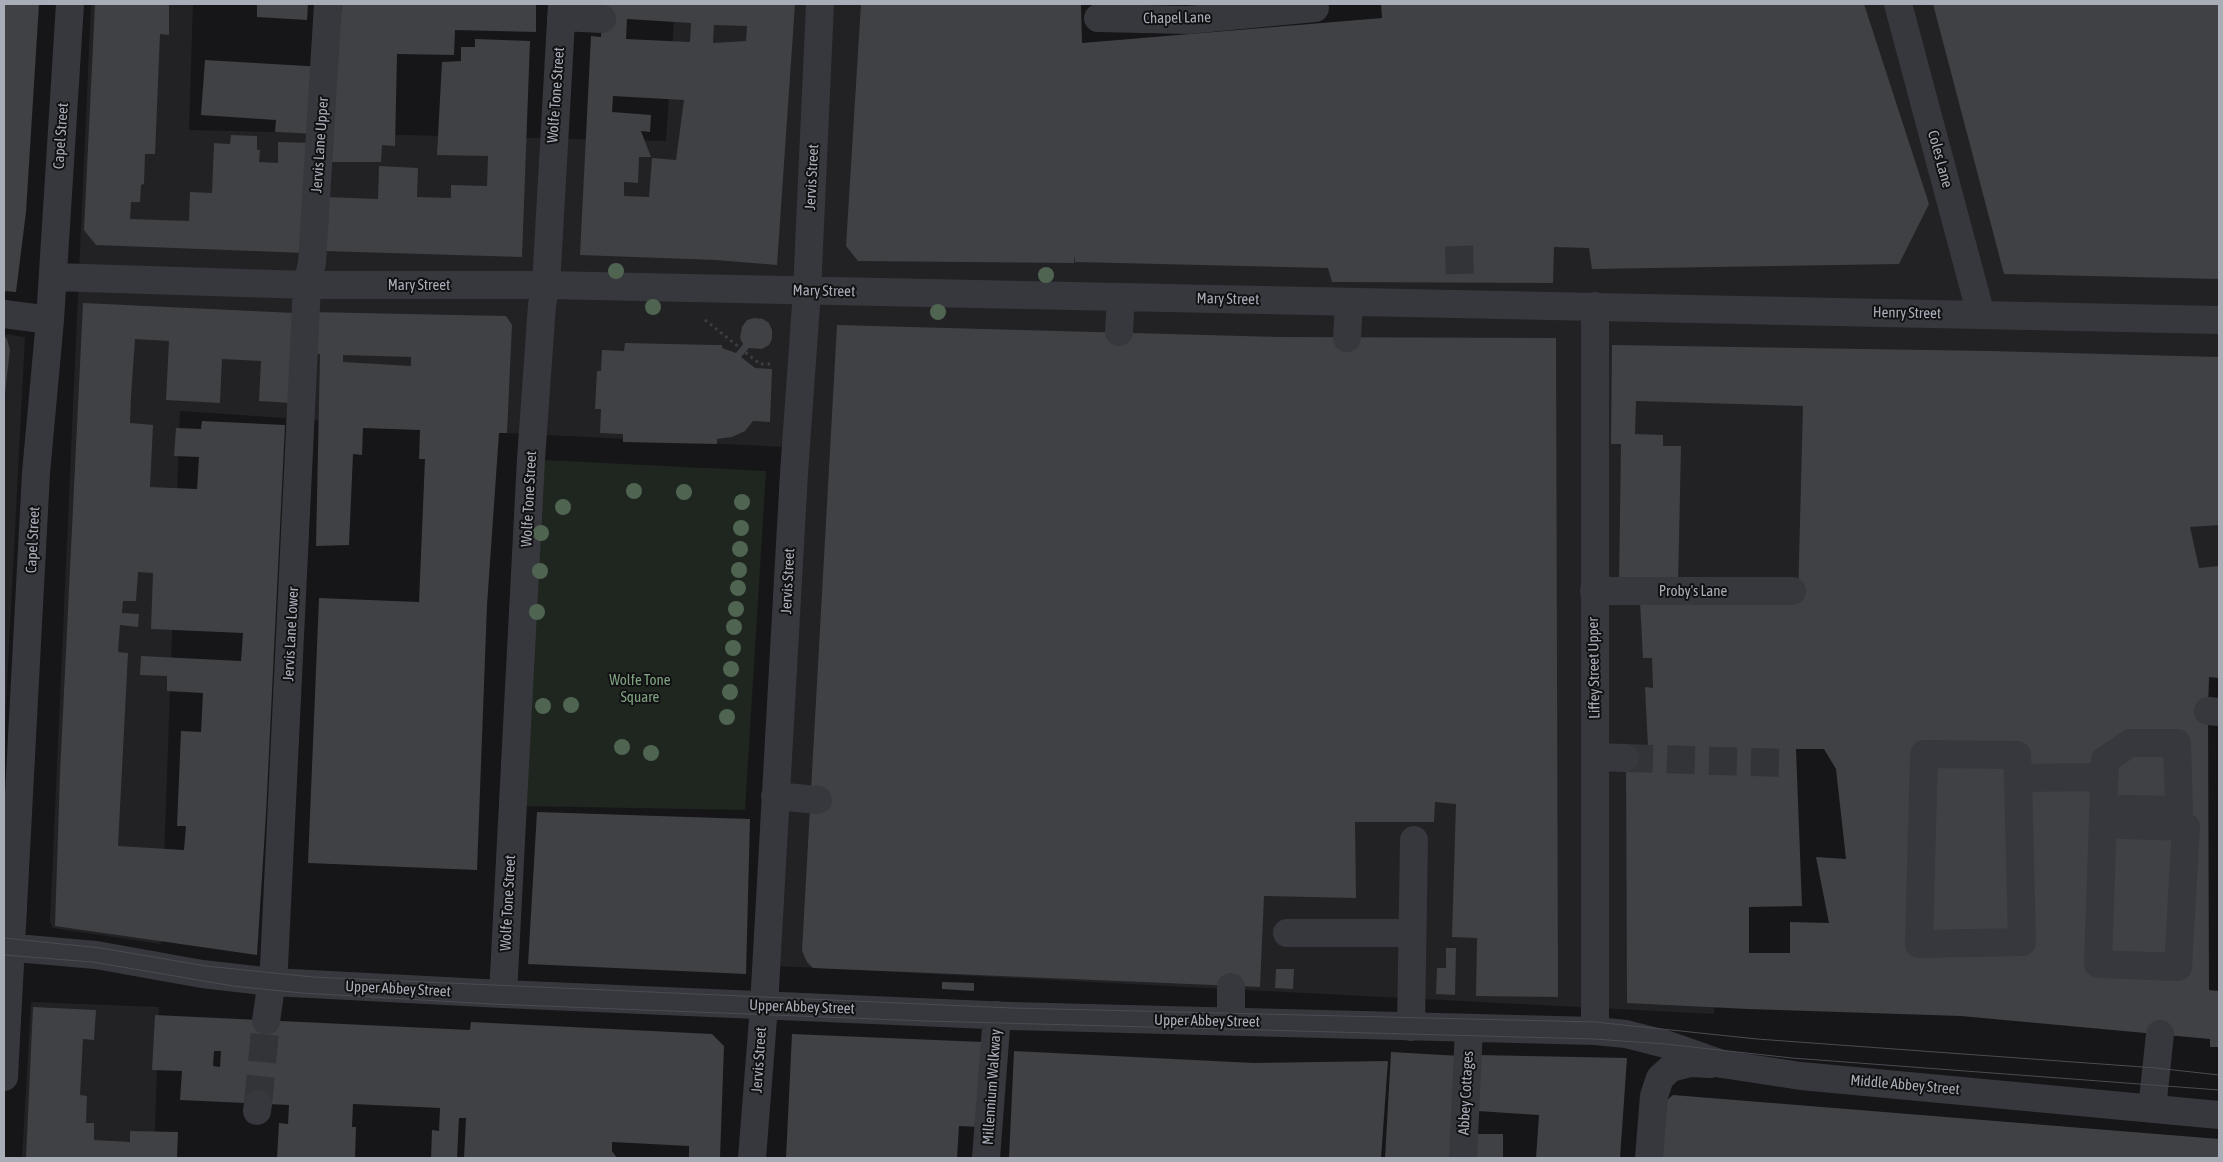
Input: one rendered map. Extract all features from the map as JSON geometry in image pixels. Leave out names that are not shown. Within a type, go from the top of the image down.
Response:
[{"type":"street","name":"Capel Street","points":[[4,1077],[8,947],[36,474],[50,320],[70,4]]},
{"type":"street","name":"Jervis Lane Upper","points":[[307,285],[312,263],[328,4]]},
{"type":"street","name":"Jervis Street","points":[[752,1158],[764,1006],[775,796],[807,291],[820,4]]},
{"type":"street","name":"Coles Lane","points":[[1898,4],[1981,315]]},
{"type":"street","name":"Chapel Lane","points":[[1098,18],[1195,11],[1315,8]]},
{"type":"street","points":[[561,10],[602,19]]},
{"type":"street","name":"Wolfe Tone Street","points":[[503,994],[531,459],[542,305],[546,285],[561,10]]},
{"type":"street","name":"Mary Street","points":[[53,277],[307,285],[546,285],[1349,302],[1460,292],[1594,306]]},
{"type":"street","name":"Jervis Lane Lower","points":[[266,1021],[272,982],[291,638],[307,285]]},
{"type":"street","points":[[1119,332],[1121,297]]},
{"type":"street","points":[[1347,338],[1349,302]]},
{"type":"street","name":"Henry Street","points":[[1594,306],[2219,320]]},
{"type":"street","name":"Liffey Street Upper","points":[[1594,306],[1595,1031]]},
{"type":"street","points":[[4,314],[50,320]]},
{"type":"street","name":"Proby's Lane","points":[[1594,591],[1792,591]]},
{"type":"street","points":[[2130,743],[2177,743],[2179,810],[2122,817],[2186,827],[2178,967],[2098,964],[2104,777],[2105,760],[2130,743]]},
{"type":"street","points":[[1924,754],[2017,755],[2018,778],[2022,942],[1919,944],[1924,754]]},
{"type":"street","points":[[1595,757],[1626,758]]},
{"type":"street","points":[[2018,778],[2104,777]]},
{"type":"street","points":[[775,796],[818,800]]},
{"type":"street","points":[[1411,1026],[1414,840]]},
{"type":"street","points":[[1287,933],[1412,933]]},
{"type":"street","name":"Upper Abbey Street","points":[[8,947],[96,955],[202,974],[272,982],[764,1006],[997,1015],[1595,1031]]},
{"type":"street","points":[[1230,1021],[1231,987]]},
{"type":"street","name":"Millennium Walkway","points":[[986,1158],[997,1015]]},
{"type":"street","name":"Abbey Cottages","points":[[1464,1158],[1469,1028]]},
{"type":"street","name":"Middle Abbey Street","points":[[1595,1031],[1626,1034],[1665,1044],[1722,1064],[1801,1076],[2219,1115]]},
{"type":"street","points":[[2152,1109],[2160,1034]]},
{"type":"street","points":[[1649,1158],[1654,1096],[1660,1078],[1671,1068],[1690,1063],[1722,1064]]},
{"type":"path","points":[[700,317],[760,364],[778,364]]},
{"type":"shaded area","points":[[91,4],[193,4],[189,130],[666,141],[675,4],[1051,4],[1069,131],[1404,150],[1385,4],[2219,4],[2219,678],[2209,677],[1714,744],[1714,1014],[779,966],[803,448],[507,433],[180,411],[161,944],[53,928],[50,922]]},
{"type":"shaded area","points":[[4,334],[25,337],[4,743]]},
{"type":"shaded area","points":[[31,1002],[159,1007],[154,1158],[22,1158]]},
{"type":"green space","name":"Wolfe Tone Square","points":[[544,460],[766,471],[745,810],[523,806]]},
{"type":"building","points":[[4,4],[39,4],[26,212],[16,292],[4,291]]},
{"type":"building","points":[[95,4],[169,4],[169,35],[160,34],[155,154],[145,154],[144,184],[141,185],[140,202],[131,202],[130,219],[189,221],[190,192],[212,193],[214,143],[230,144],[231,135],[257,136],[257,150],[260,150],[259,162],[278,163],[278,142],[311,143],[306,253],[96,245],[84,230]]},
{"type":"building","points":[[257,4],[308,4],[307,20],[257,17]]},
{"type":"building","points":[[342,4],[536,4],[536,32],[455,30],[454,55],[397,54],[395,146],[382,145],[381,162],[328,162]]},
{"type":"building","points":[[603,4],[795,4],[777,265],[716,260],[580,255],[591,36],[601,37]],"holes":[[[627,19],[691,23],[690,42],[626,39]],[[714,25],[747,26],[746,41],[713,43]],[[613,96],[684,100],[676,160],[652,158],[649,197],[624,196],[624,182],[638,183],[639,157],[651,157],[641,131],[650,132],[651,115],[612,112]]]},
{"type":"building","points":[[861,4],[1081,4],[1082,43],[1382,18],[1381,4],[1864,4],[1929,204],[1899,264],[1592,269],[1589,248],[1554,247],[1553,283],[1332,282],[1328,268],[1075,262],[1075,254],[1074,263],[858,261],[846,246]]},
{"type":"building","points":[[1933,4],[2219,4],[2219,279],[2004,274]]},
{"type":"building","points":[[475,39],[530,41],[522,257],[324,251],[325,197],[378,199],[379,166],[418,168],[417,197],[451,198],[451,185],[487,186],[488,156],[437,155],[442,62],[461,61],[461,47],[475,47]]},
{"type":"building","points":[[205,60],[323,67],[318,134],[275,132],[276,120],[201,115]]},
{"type":"building","points":[[83,303],[295,313],[291,403],[259,401],[261,361],[222,359],[220,403],[166,400],[169,341],[135,339],[131,396],[130,423],[153,425],[150,487],[197,489],[199,457],[174,456],[176,428],[201,429],[202,421],[285,425],[266,814],[257,955],[55,926],[60,774]],"holes":[[[138,572],[153,573],[151,629],[243,633],[241,661],[141,656],[140,675],[167,676],[167,691],[203,693],[201,732],[181,731],[177,826],[186,826],[184,850],[118,846],[128,653],[118,652],[120,625],[138,627],[139,614],[122,613],[123,601],[136,601]]]},
{"type":"building","points":[[311,312],[506,316],[512,325],[507,433],[499,433],[487,605],[477,870],[308,863],[319,598],[419,602],[425,459],[419,459],[420,430],[363,428],[362,455],[353,454],[349,545],[316,546],[320,354],[310,354]],"holes":[[[343,355],[411,357],[411,366],[343,362]]]},
{"type":"building","points":[[754,318],[763,319],[769,323],[772,330],[772,339],[769,345],[762,349],[749,348],[741,357],[755,368],[772,369],[770,422],[753,421],[745,431],[732,437],[717,439],[717,444],[623,442],[623,434],[600,433],[601,409],[595,409],[597,371],[601,371],[602,350],[624,351],[625,343],[722,345],[722,348],[736,353],[743,344],[740,338],[742,327],[747,320]]},
{"type":"building","points":[[837,325],[1279,337],[1556,338],[1558,997],[1476,996],[1477,938],[1452,937],[1456,804],[1435,802],[1434,822],[1355,822],[1356,898],[1264,896],[1260,987],[813,968],[807,962],[802,951]]},
{"type":"building","points":[[4,336],[7,339],[10,350],[5,393]]},
{"type":"building","points":[[1612,345],[2219,357],[2219,525],[2190,527],[2199,568],[2219,566],[2219,678],[2209,677],[2208,711],[2209,990],[2219,991],[2219,1047],[2210,1047],[2210,1039],[1961,1016],[1627,1003],[1626,747],[1648,747],[1645,687],[1653,688],[1652,658],[1643,658],[1640,602],[1798,599],[1803,406],[1636,401],[1635,434],[1663,435],[1663,446],[1681,446],[1678,585],[1619,584],[1621,444],[1611,444]],"holes":[[[1796,749],[1824,749],[1836,769],[1846,859],[1816,857],[1829,923],[1790,922],[1790,953],[1749,953],[1749,907],[1802,906]]]},
{"type":"building","points":[[537,812],[750,819],[746,974],[528,964]]},
{"type":"building","points":[[1446,948],[1456,948],[1455,995],[1436,994],[1437,968],[1446,968]]},
{"type":"building","points":[[1276,969],[1294,969],[1293,989],[1275,988]]},
{"type":"building","points":[[942,982],[974,983],[974,991],[942,989]]},
{"type":"building","points":[[33,1007],[96,1010],[94,1040],[83,1039],[80,1095],[87,1096],[86,1123],[94,1123],[94,1140],[130,1142],[130,1131],[178,1132],[177,1158],[26,1158]]},
{"type":"building","points":[[155,1015],[470,1030],[471,1022],[712,1034],[724,1046],[720,1158],[689,1158],[689,1146],[612,1142],[612,1151],[617,1158],[464,1158],[466,1118],[459,1118],[457,1158],[431,1158],[432,1130],[439,1131],[440,1108],[353,1104],[352,1127],[356,1127],[355,1158],[277,1158],[279,1123],[288,1124],[289,1105],[180,1100],[182,1071],[152,1070]],"holes":[[[214,1051],[221,1051],[220,1067],[213,1066]]]},
{"type":"building","points":[[792,1034],[983,1042],[979,1127],[959,1126],[957,1158],[786,1158]]},
{"type":"building","points":[[1014,1051],[1254,1063],[1388,1061],[1381,1158],[1009,1158]]},
{"type":"building","points":[[1391,1052],[1461,1056],[1455,1158],[1385,1158]]},
{"type":"building","points":[[1477,1055],[1627,1058],[1620,1158],[1536,1158],[1539,1115],[1477,1111]]},
{"type":"building","points":[[1673,1095],[2219,1139],[2219,1158],[1660,1158],[1663,1103]]},
{"type":"building","points":[[1477,1134],[1503,1134],[1503,1158],[1477,1158]]},
{"type":"tunnel","points":[[1459,246],[1460,282]]},
{"type":"tunnel","points":[[1625,758],[1784,763]]},
{"type":"tunnel","points":[[258,1104],[266,1021]]},
{"type":"tram line","points":[[4,938],[101,948],[206,966],[313,977],[1012,1008],[1595,1022],[1757,1039],[2156,1068],[2219,1075]]},
{"type":"tram line","points":[[4,955],[93,962],[233,986],[302,993],[492,1004],[926,1021],[1594,1039],[1665,1044],[1792,1058],[2219,1090]]}]
